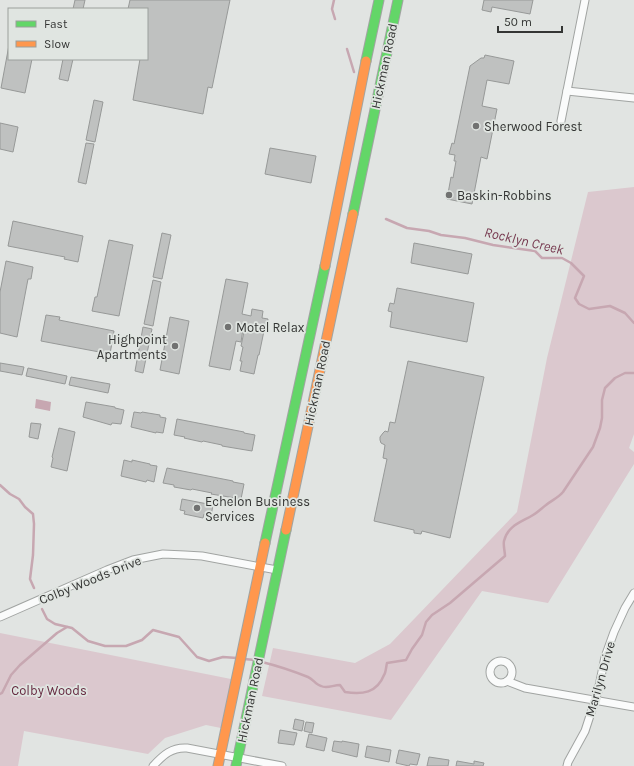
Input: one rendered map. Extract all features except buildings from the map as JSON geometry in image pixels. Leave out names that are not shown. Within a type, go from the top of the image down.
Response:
[{"type":"main road","name":"Hickman Road","points":[[218,766],[328,250],[379,0]]},
{"type":"main road","name":"Hickman Road","points":[[237,762],[398,0]]},
{"type":"street","points":[[561,121],[585,0]]},
{"type":"street","points":[[567,91],[634,98]]},
{"type":"street","name":"Colby Woods Drive","points":[[0,617],[107,570],[133,560],[163,554],[196,556],[277,570]]},
{"type":"street","name":"Marilyn Drive","points":[[567,766],[585,731],[598,691],[605,657],[614,632],[634,593]]},
{"type":"street","points":[[507,681],[525,688],[634,707]]},
{"type":"street","points":[[153,766],[168,751],[181,748],[220,754],[237,762],[282,766]]},
{"type":"green space","points":[[634,187],[634,434],[629,448],[634,452],[634,464],[548,603],[482,591],[391,720],[262,696],[273,648],[355,663],[390,644],[517,512],[547,358],[588,192]]},
{"type":"green space","name":"Colby Woods","points":[[0,633],[236,680],[226,729],[206,725],[165,738],[148,754],[24,731],[18,766],[0,766]]},
{"type":"shaded area","points":[[36,399],[51,402],[50,411],[35,408]]},
{"type":"waterway","name":"Rocklyn Creek","points":[[334,0],[332,9],[335,19]]},
{"type":"waterway","name":"Rocklyn Creek","points":[[347,49],[354,72]]},
{"type":"waterway","name":"Rocklyn Creek","points":[[386,219],[407,228],[465,238],[493,245],[535,251],[542,258],[562,258],[571,263],[584,276],[575,298],[579,304],[589,309],[610,306],[625,313],[634,323]]},
{"type":"waterway","points":[[262,662],[308,677],[323,687],[340,685],[345,692],[363,693],[377,686],[385,672],[387,663],[406,660],[422,635],[426,622],[432,615],[450,603],[505,556],[504,541],[509,531],[520,522],[535,514],[563,492],[593,447],[600,428],[602,418],[602,400],[605,388],[615,378],[625,373],[634,373]]},
{"type":"waterway","points":[[0,485],[10,494],[19,499],[33,514],[33,555],[30,579],[34,588]]},
{"type":"waterway","points":[[42,609],[47,619],[55,624],[72,628],[88,641],[105,646],[126,646],[142,640],[153,630],[179,637],[197,657],[209,661],[223,657],[237,658]]},
{"type":"waterway","points":[[0,694],[2,693],[11,675],[20,665],[57,633],[67,627]]},
{"type":"waterway","points":[[244,659],[255,660]]},
{"type":"traffic: fast","points":[[366,61],[379,0]]},
{"type":"traffic: fast","points":[[353,214],[398,0]]},
{"type":"traffic: fast","points":[[265,543],[325,266]]},
{"type":"traffic: fast","points":[[236,766],[286,530]]},
{"type":"traffic: slow","points":[[325,266],[366,61]]},
{"type":"traffic: slow","points":[[286,530],[353,214]]},
{"type":"traffic: slow","points":[[218,766],[265,543]]},
{"type":"place","name":"Sherwood Forest","points":[[476,126]]},
{"type":"place","name":"Baskin-Robbins","points":[[449,195]]},
{"type":"place","name":"Motel Relax","points":[[228,327]]},
{"type":"place","name":"Highpoint Apartments","points":[[175,346]]},
{"type":"place","name":"Echelon Business Services","points":[[197,508]]}]
